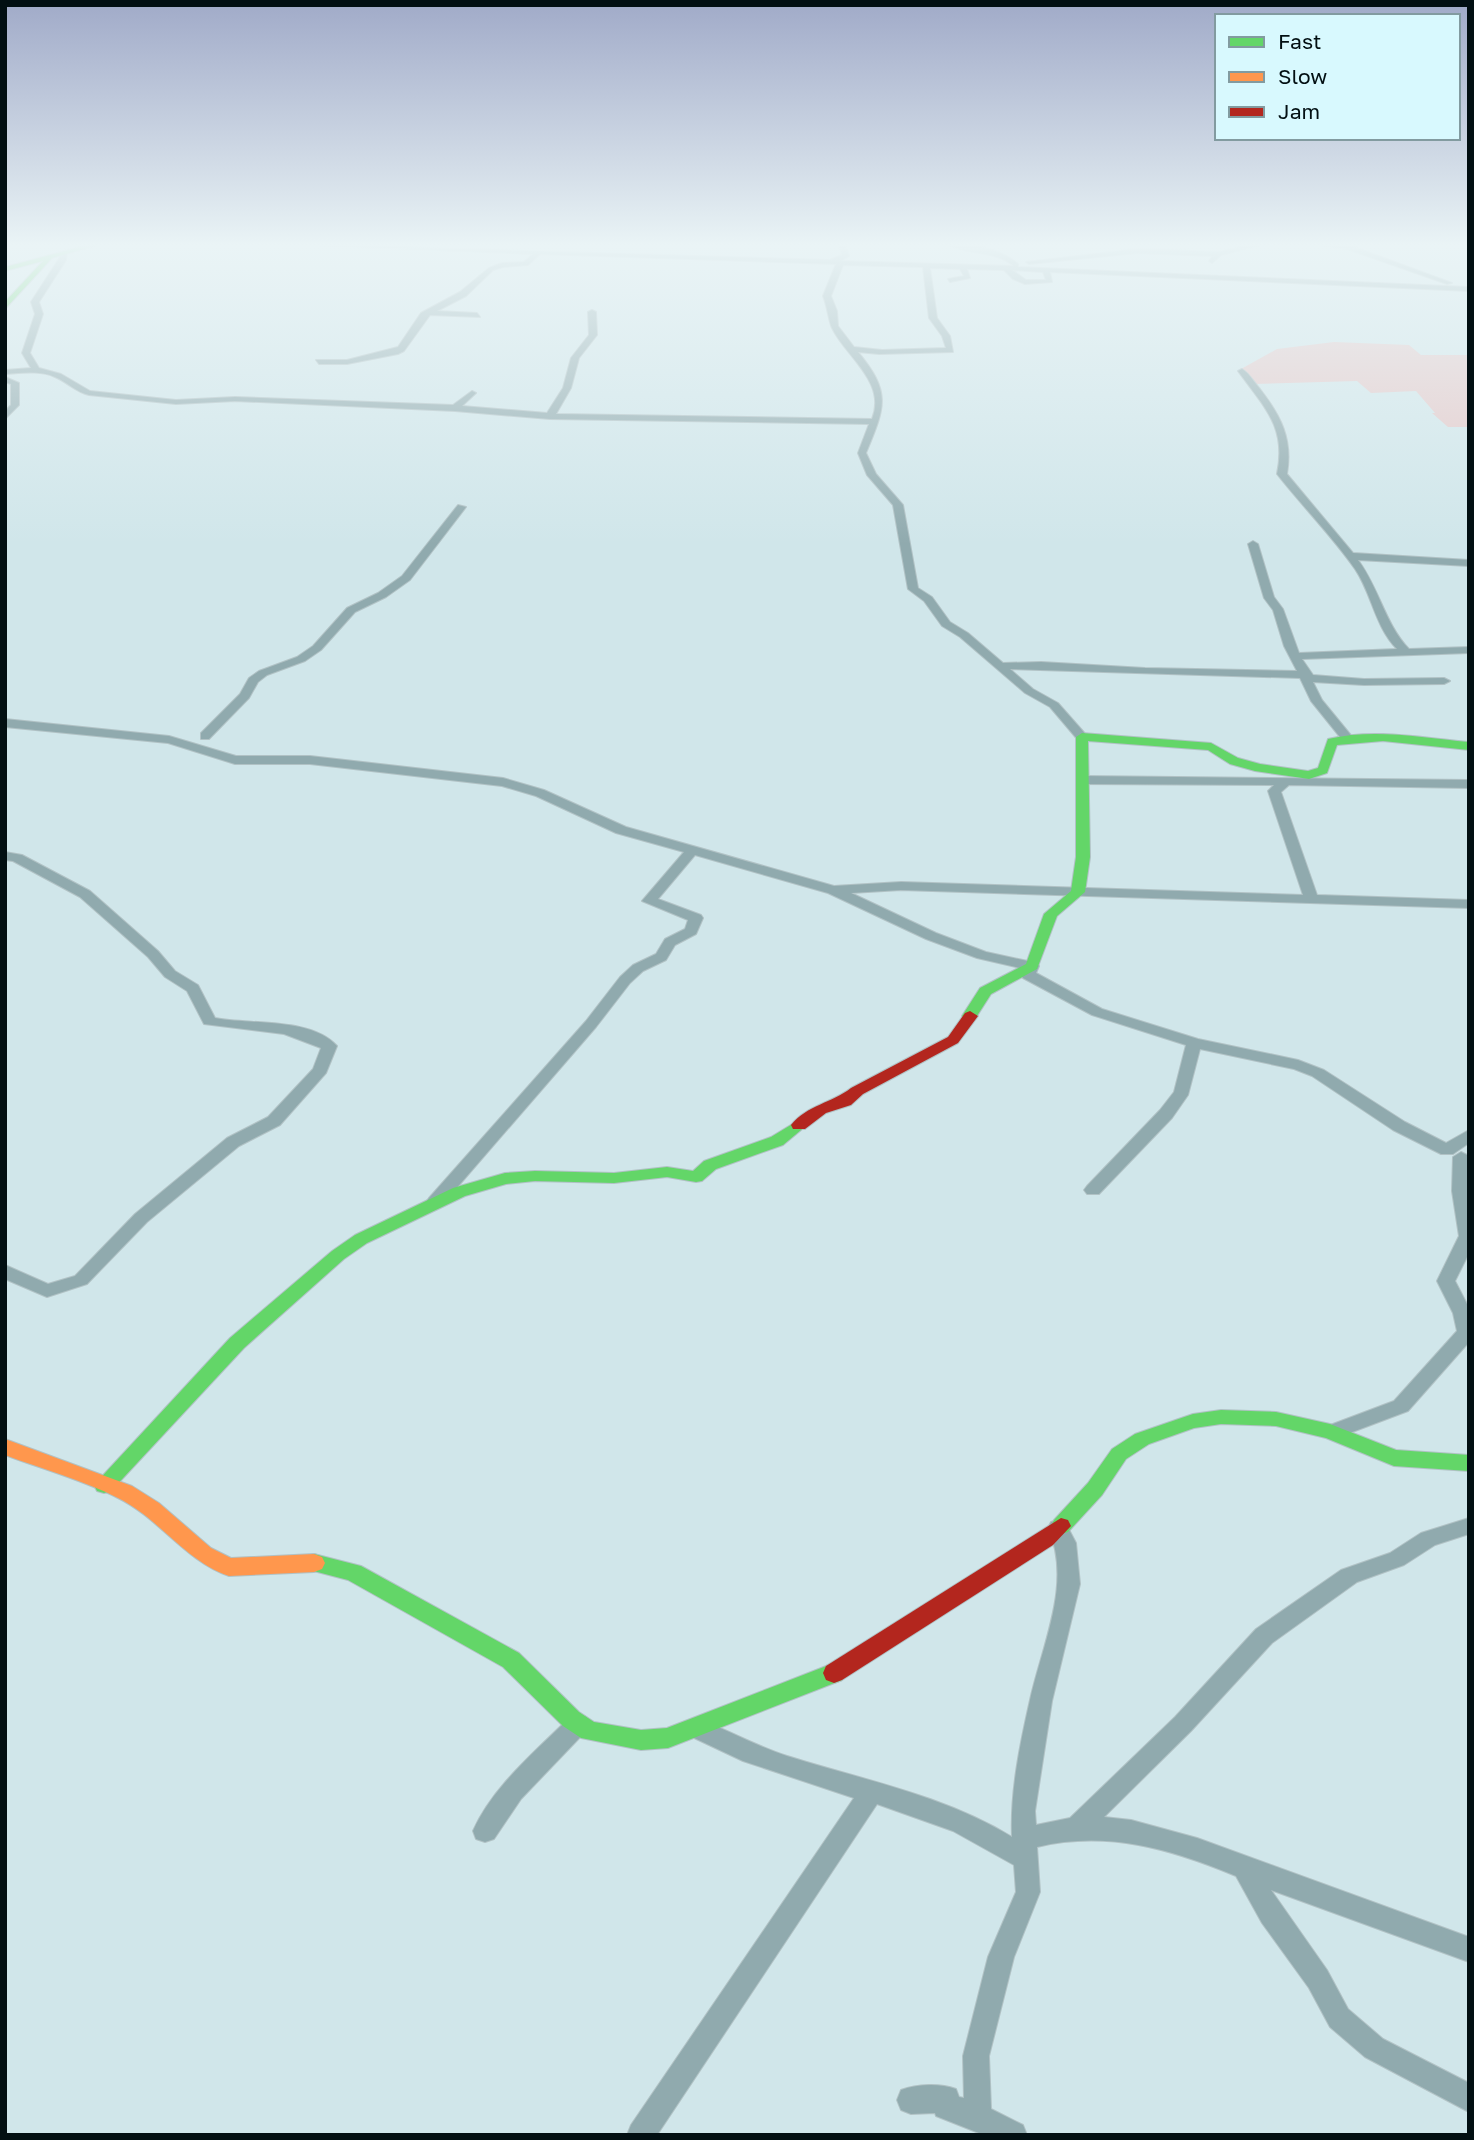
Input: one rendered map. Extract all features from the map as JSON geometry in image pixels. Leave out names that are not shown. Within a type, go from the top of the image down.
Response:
[{"type":"street","points":[[27,344],[27,359],[36,371]]},
{"type":"street","points":[[319,362],[347,362],[395,352],[405,344]]},
{"type":"street","points":[[550,416],[567,388],[575,358],[586,344]]},
{"type":"street","points":[[848,344],[879,394],[880,404],[862,453],[872,475],[898,505],[913,589],[928,599],[946,624],[1054,705],[1082,737],[1083,857],[1078,892]]},
{"type":"street","points":[[852,349],[880,352],[950,350],[948,344]]},
{"type":"street","points":[[1242,371],[1282,425],[1287,454],[1282,474],[1348,555],[1377,598],[1384,623],[1405,651]]},
{"type":"street","points":[[5,372],[53,373],[79,390],[89,393],[173,401],[235,399],[455,408],[550,416],[874,422]]},
{"type":"street","points":[[5,379],[15,383],[15,405],[5,417]]},
{"type":"street","points":[[455,408],[472,393]]},
{"type":"street","points":[[205,736],[246,696],[253,680],[263,673],[301,659],[317,648],[351,610],[382,595],[406,578],[461,507]]},
{"type":"street","points":[[1254,544],[1269,598],[1278,609],[1317,701],[1348,739]]},
{"type":"street","points":[[1348,555],[1373,559],[1469,563]]},
{"type":"street","points":[[1296,656],[1469,650]]},
{"type":"street","points":[[1001,666],[1041,665],[1307,676],[1364,682],[1444,681]]},
{"type":"street","points":[[5,723],[169,740],[235,760],[310,760],[499,781],[540,793],[621,830],[833,890],[931,936],[982,955],[1032,966]]},
{"type":"street","points":[[1082,737],[1211,747],[1234,761],[1309,775],[1323,770],[1327,765],[1326,758],[1332,742],[1348,739],[1377,737],[1469,746]]},
{"type":"street","points":[[1082,780],[1286,780],[1469,784]]},
{"type":"street","points":[[1286,780],[1274,791],[1311,900]]},
{"type":"street","points":[[435,1202],[591,1024],[625,980],[638,968],[661,957],[670,942],[691,931],[696,918],[649,901],[692,851]]},
{"type":"street","points":[[5,856],[17,858],[85,894],[153,954],[170,974],[193,988],[209,1021],[230,1026],[278,1027],[317,1038],[329,1046],[320,1070],[274,1121],[222,1151],[141,1218],[81,1280],[47,1291],[5,1271]]},
{"type":"street","points":[[833,890],[901,886],[1469,904]]},
{"type":"street","points":[[1078,892],[1060,901],[1050,911],[1028,975],[1097,1012],[1194,1043],[1298,1065],[1318,1073],[1399,1126],[1459,1156]]},
{"type":"street","points":[[104,1485],[229,1352],[273,1310],[361,1239],[459,1192],[518,1177],[591,1178],[667,1172],[696,1177],[710,1165],[776,1141],[820,1109],[845,1101],[857,1091],[942,1047],[967,1022],[985,991],[1032,966]]},
{"type":"street","points":[[1093,1190],[1166,1114],[1182,1092],[1194,1043]]},
{"type":"street","points":[[1332,1432],[1401,1406],[1467,1332],[1462,1313],[1446,1281],[1468,1236],[1459,1156],[1469,1135]]},
{"type":"street","points":[[5,1447],[137,1499],[163,1516],[187,1543],[216,1563],[229,1567],[315,1563],[353,1572],[511,1660],[578,1724],[589,1731],[640,1740],[668,1738],[698,1729],[829,1676],[1014,1560],[1058,1528],[1101,1481],[1116,1457],[1143,1438],[1175,1425],[1221,1418],[1253,1418],[1304,1424],[1332,1432],[1395,1458],[1469,1462]]},
{"type":"street","points":[[698,1729],[751,1754],[872,1791],[1026,1849],[1078,1827],[1183,1724],[1264,1636],[1349,1576],[1397,1559],[1428,1539],[1469,1526]]},
{"type":"street","points":[[978,2117],[976,2056],[998,1967],[1028,1892],[1024,1811],[1041,1701],[1069,1584],[1065,1543],[1058,1528]]},
{"type":"street","points":[[485,1831],[513,1791],[578,1724]]},
{"type":"street","points":[[641,2135],[872,1791]]},
{"type":"street","points":[[1078,1827],[1129,1828],[1244,1866],[1469,1950]]},
{"type":"street","points":[[1244,1866],[1265,1905],[1318,1979],[1339,2018],[1374,2048],[1469,2098]]},
{"type":"street","points":[[911,2100],[946,2099],[946,2106],[978,2117],[1013,2135]]},
{"type":"shaded area","points":[[1319,344],[1381,344],[1409,345],[1421,355],[1469,355],[1469,427],[1448,427],[1432,413],[1435,413],[1416,391],[1371,393],[1357,381],[1254,384],[1241,369],[1277,349]]},
{"type":"traffic: fast","points":[[970,1016],[985,991],[1032,966],[1051,914],[1078,892],[1083,857],[1082,737],[1211,747],[1234,761],[1259,768],[1309,775],[1323,770],[1332,742],[1383,738],[1469,746]]},
{"type":"traffic: fast","points":[[104,1485],[237,1343],[338,1255],[361,1239],[459,1192],[505,1179],[535,1176],[614,1178],[667,1172],[696,1177],[710,1165],[777,1141],[799,1125]]},
{"type":"traffic: fast","points":[[1061,1526],[1095,1489],[1119,1454],[1142,1439],[1193,1421],[1221,1417],[1276,1419],[1330,1431],[1394,1458],[1469,1463]]},
{"type":"traffic: fast","points":[[314,1563],[353,1572],[511,1660],[571,1719],[589,1731],[641,1740],[668,1738],[834,1673]]},
{"type":"traffic: slow","points":[[5,1447],[125,1492],[152,1509],[204,1554],[229,1567],[314,1563]]},
{"type":"traffic: jam","points":[[799,1125],[820,1109],[845,1101],[857,1091],[953,1040],[970,1016]]},
{"type":"traffic: jam","points":[[834,1673],[1046,1539],[1061,1526]]}]
